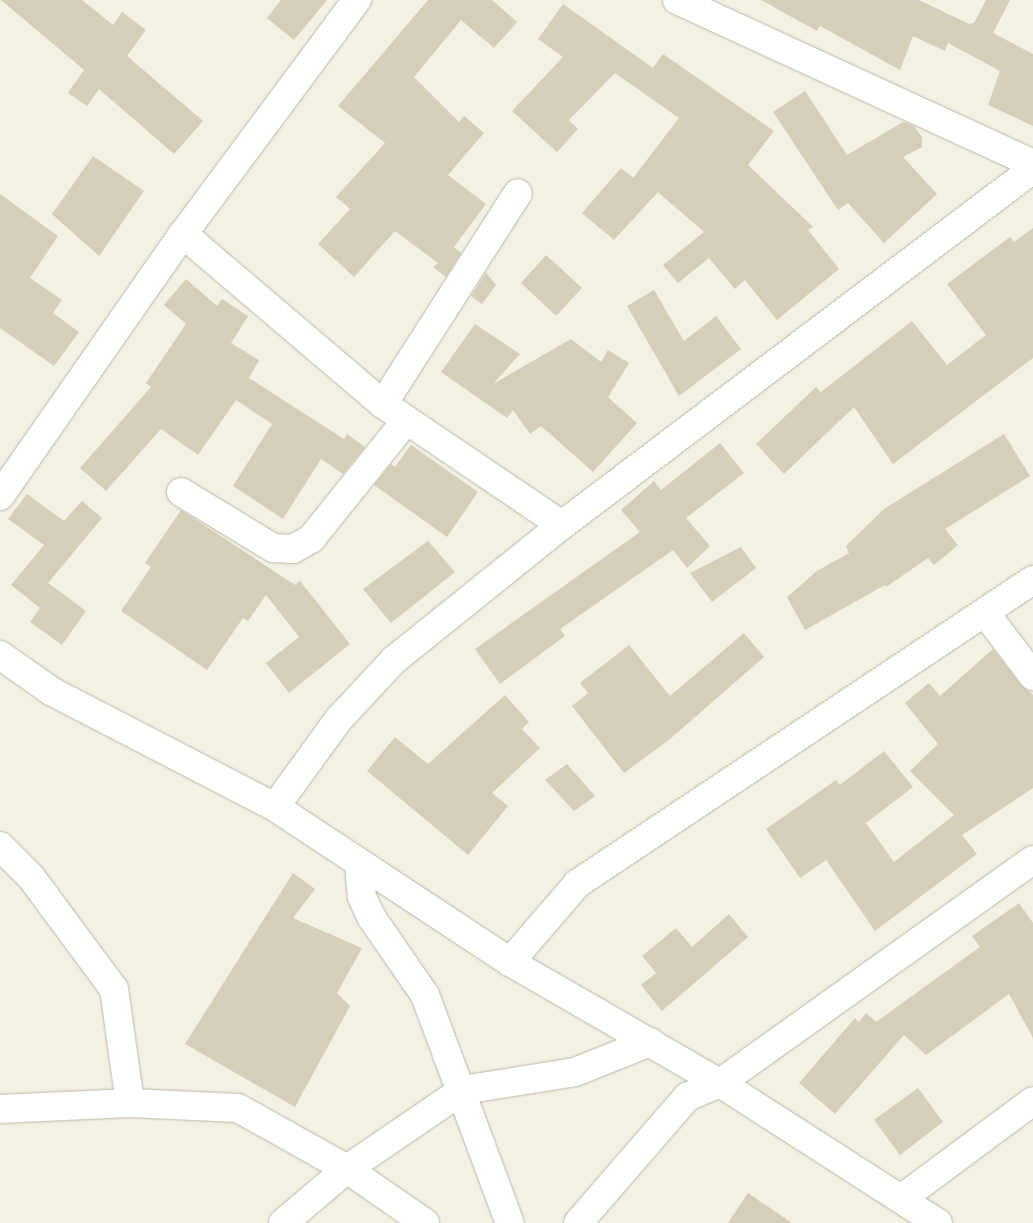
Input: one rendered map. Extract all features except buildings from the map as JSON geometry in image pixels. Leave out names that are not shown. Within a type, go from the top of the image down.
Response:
[{"type":"street","points":[[0,496],[183,234],[357,0]]},
{"type":"street","points":[[677,0],[1033,164]]},
{"type":"street","points":[[275,807],[339,719],[394,660],[562,525],[1033,169]]},
{"type":"street","points":[[383,404],[518,192]]},
{"type":"street","points":[[183,234],[383,404],[562,525]]},
{"type":"street","points":[[180,492],[273,548],[293,549],[311,539],[406,421]]},
{"type":"street","points":[[510,962],[577,884],[986,614],[1033,580]]},
{"type":"street","points":[[986,614],[1033,676]]},
{"type":"street","points":[[0,655],[51,691],[275,807],[510,962],[720,1083],[938,1223]]},
{"type":"street","points":[[0,846],[31,877],[114,989],[130,1103]]},
{"type":"street","points":[[578,1223],[688,1097],[720,1083],[1033,860]]},
{"type":"street","points":[[359,864],[362,897],[372,918],[425,995],[463,1090],[510,1223]]},
{"type":"street","points":[[283,1223],[347,1169],[463,1090],[575,1072],[650,1042]]},
{"type":"street","points":[[901,1200],[1033,1101]]},
{"type":"street","points":[[0,1108],[130,1103],[238,1108],[347,1169],[425,1223]]}]
